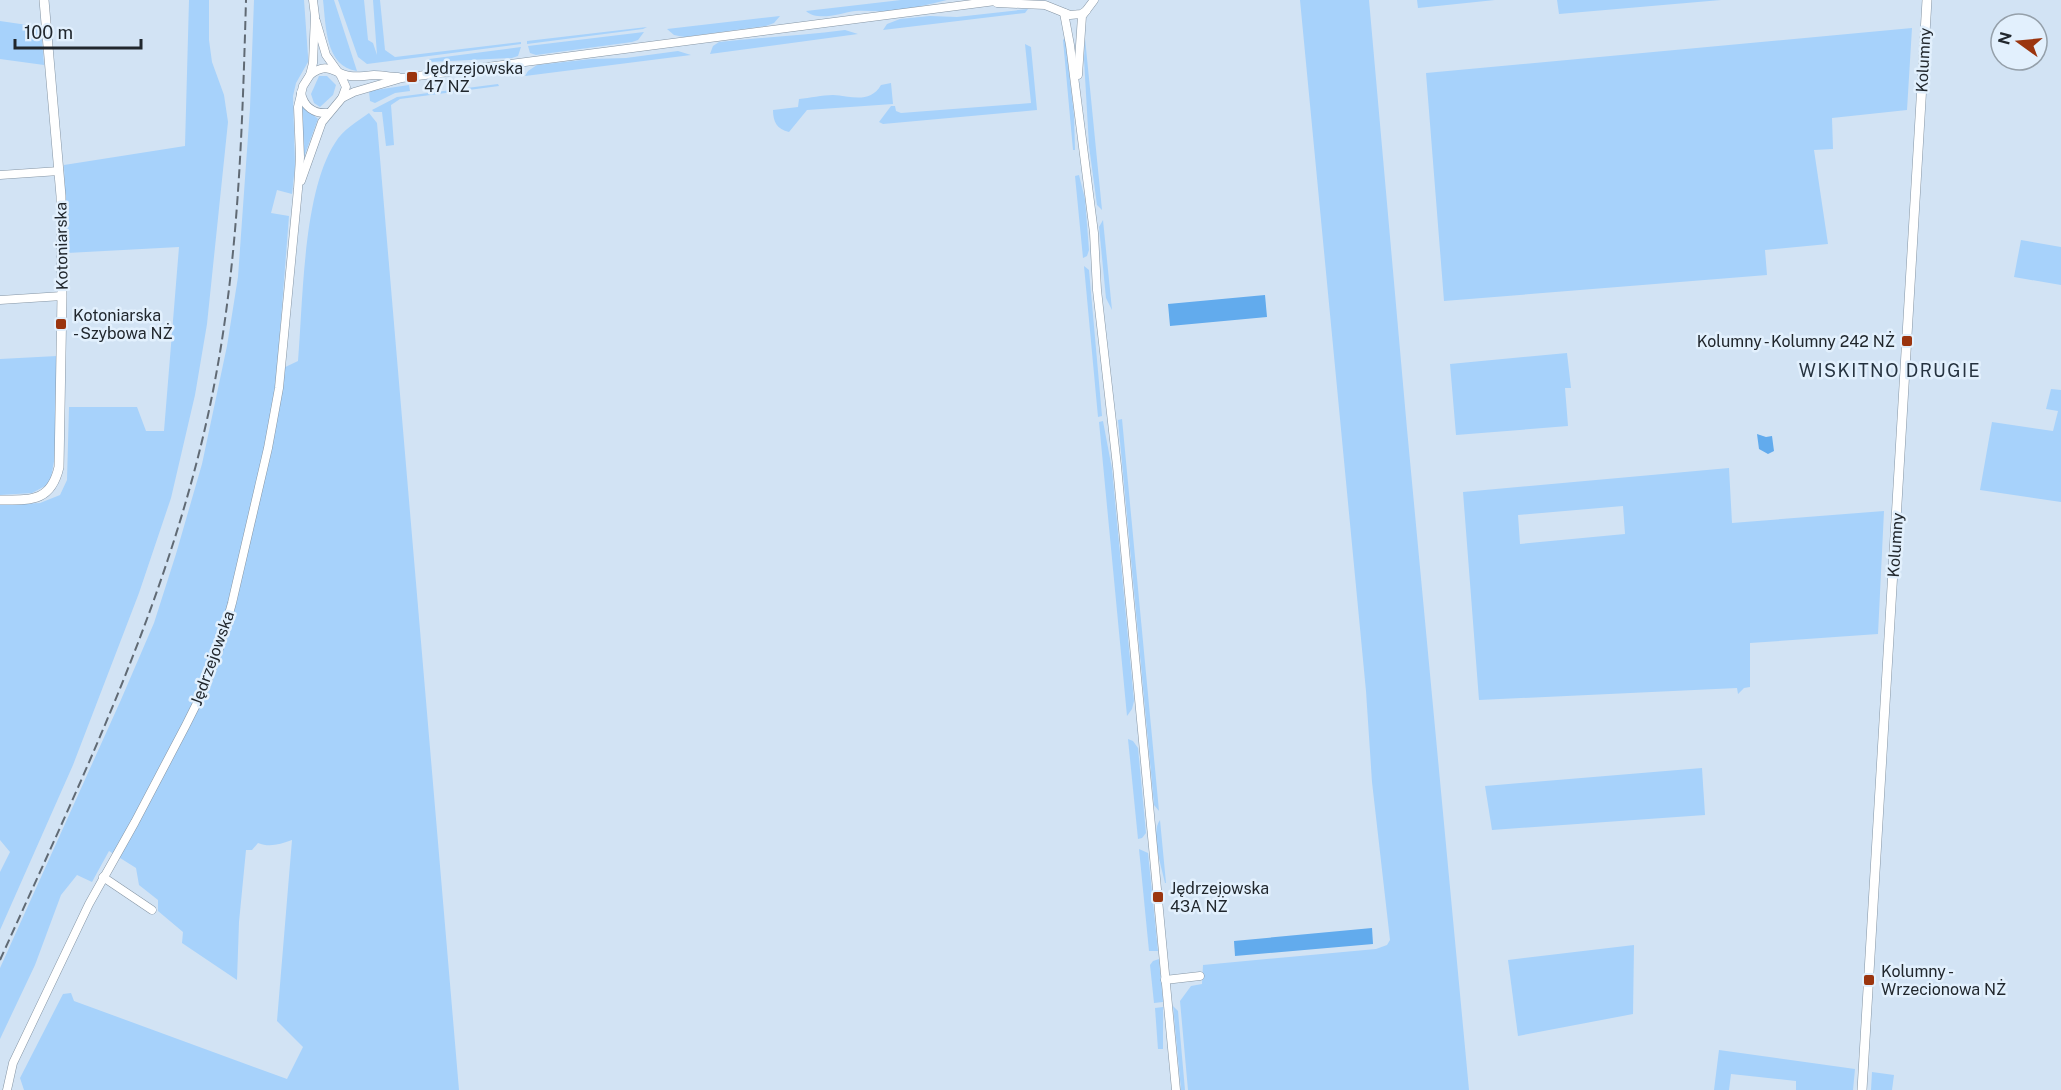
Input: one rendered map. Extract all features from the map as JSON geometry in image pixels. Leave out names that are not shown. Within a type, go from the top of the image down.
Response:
[{"type":"street","name":"Kotoniarska","points":[[0,500],[38,497],[49,491],[56,480],[59,467],[62,296],[59,171],[44,0]]},
{"type":"street","name":"Jędrzejowska","points":[[298,189],[316,137],[328,113],[342,99],[346,87],[326,55],[313,0]]},
{"type":"street","points":[[1077,94],[1081,23],[1094,0]]},
{"type":"street","name":"Kolumny","points":[[1862,1090],[1927,0]]},
{"type":"street","points":[[342,99],[354,92],[402,78],[999,1],[1022,5],[1050,3],[1064,13],[1076,15],[1086,11]]},
{"type":"street","points":[[1064,13],[1077,94],[1094,233],[1098,300],[1117,466],[1176,1090]]},
{"type":"street","name":"Jędrzejowska","points":[[7,1090],[13,1063],[103,877],[135,822],[206,685],[226,623],[268,448],[279,388],[298,189],[300,157],[298,107],[301,92],[310,75],[313,63],[315,16]]},
{"type":"street","points":[[310,75],[322,69],[336,69],[347,76],[377,75],[402,78]]},
{"type":"street","points":[[301,92],[302,99],[310,110],[328,113]]},
{"type":"street","points":[[0,174],[59,171]]},
{"type":"street","points":[[0,300],[62,296]]},
{"type":"street","points":[[103,877],[152,910]]},
{"type":"street","points":[[1165,980],[1200,976]]},
{"type":"shaded area","points":[[189,0],[209,0],[209,40],[212,62],[224,95],[228,122],[207,324],[195,395],[171,498],[139,593],[73,765],[0,930],[0,872],[10,852],[0,840],[0,505],[40,503],[60,495],[67,480],[69,407],[137,407],[146,431],[164,431],[179,247],[67,253],[64,165],[185,146]]},
{"type":"shaded area","points":[[254,0],[304,0],[308,56],[308,62],[296,83],[293,96],[295,166],[292,194],[277,190],[271,213],[289,216],[277,371],[298,361],[306,248],[316,189],[324,164],[338,138],[350,126],[369,113],[377,123],[459,1090],[24,1090],[20,1078],[63,994],[71,993],[74,1001],[287,1079],[303,1047],[277,1021],[292,840],[271,845],[258,843],[252,850],[246,850],[239,922],[237,980],[182,943],[183,932],[158,911],[158,900],[139,885],[136,868],[109,851],[92,882],[77,875],[61,895],[35,965],[0,1039],[0,968],[154,623],[202,464],[227,346],[238,277],[250,108]]},
{"type":"shaded area","points":[[323,0],[334,0],[357,71],[346,68],[333,53],[329,43]]},
{"type":"shaded area","points":[[338,0],[364,0],[368,40],[373,43],[377,55],[373,0],[380,0],[385,50],[395,57],[521,42],[521,44],[367,64],[358,57]]},
{"type":"shaded area","points":[[901,0],[947,0],[918,7],[884,11],[855,11],[830,16],[817,16],[806,11]]},
{"type":"shaded area","points":[[1300,0],[1369,0],[1469,1090],[1188,1090],[1180,1001],[1191,986],[1202,984],[1203,965],[1376,949],[1387,945],[1390,940],[1372,782],[1366,691]]},
{"type":"shaded area","points":[[1417,0],[1495,0],[1418,8]]},
{"type":"shaded area","points":[[1557,0],[1721,0],[1559,14]]},
{"type":"shaded area","points":[[1028,9],[1025,13],[883,30],[887,24],[900,19],[930,16],[957,17]]},
{"type":"shaded area","points":[[780,16],[774,23],[766,26],[684,37],[674,35],[667,29]]},
{"type":"shaded area","points":[[0,21],[41,27],[44,65],[0,59]]},
{"type":"shaded area","points":[[647,27],[643,29],[527,44],[527,41]]},
{"type":"shaded area","points":[[1912,28],[1907,110],[1832,118],[1833,149],[1814,150],[1828,244],[1765,250],[1767,275],[1444,301],[1426,73]]},
{"type":"shaded area","points":[[845,30],[858,34],[710,54],[713,46],[719,42]]},
{"type":"shaded area","points":[[644,32],[638,40],[632,42],[536,55],[530,53],[528,46]]},
{"type":"shaded area","points":[[1065,38],[1074,115],[1075,150],[1073,150],[1063,40]]},
{"type":"shaded area","points":[[1085,38],[1102,210],[1097,205],[1089,146]]},
{"type":"shaded area","points":[[1025,44],[1031,47],[1037,110],[883,124],[879,122],[891,106],[895,106],[896,111],[901,113],[1031,103]]},
{"type":"shaded area","points":[[521,47],[518,56],[512,58],[429,62],[429,59]]},
{"type":"shaded area","points":[[678,51],[691,55],[525,76],[537,65],[626,58]]},
{"type":"shaded area","points":[[319,76],[327,76],[336,85],[333,95],[320,107],[314,103],[311,94]]},
{"type":"shaded area","points":[[891,83],[893,104],[807,110],[789,132],[779,127],[774,118],[773,110],[798,107],[799,99],[829,95],[866,97],[877,91],[881,85]]},
{"type":"shaded area","points":[[498,84],[499,86],[400,99],[391,105],[394,145],[386,146],[382,112],[372,110],[397,97]]},
{"type":"shaded area","points":[[409,85],[410,91],[395,93],[375,103],[370,101],[369,91]]},
{"type":"shaded area","points":[[302,105],[318,119],[304,157],[302,156]]},
{"type":"shaded area","points":[[1079,175],[1085,199],[1089,250],[1087,256],[1083,258],[1075,176]]},
{"type":"shaded area","points":[[1103,220],[1112,310],[1106,298],[1099,227]]},
{"type":"shaded area","points":[[2021,240],[2061,247],[2061,285],[2014,277]]},
{"type":"shaded area","points":[[1084,266],[1089,270],[1102,416],[1098,417]]},
{"type":"shaded area","points":[[1265,295],[1267,317],[1170,326],[1168,304]]},
{"type":"shaded area","points":[[1567,353],[1571,388],[1565,388],[1568,426],[1456,435],[1450,364]]},
{"type":"shaded area","points":[[57,356],[56,450],[51,478],[47,485],[32,493],[0,495],[0,359]]},
{"type":"shaded area","points":[[2051,389],[2061,390],[2061,502],[1980,490],[1992,422],[2053,431],[2058,411],[2046,409]]},
{"type":"shaded area","points":[[1122,419],[1159,811],[1154,805],[1118,420]]},
{"type":"shaded area","points":[[1103,421],[1112,469],[1134,701],[1127,716],[1099,422]]},
{"type":"shaded area","points":[[1757,434],[1772,436],[1774,451],[1768,454],[1759,449]]},
{"type":"shaded area","points":[[1729,468],[1732,523],[1884,511],[1878,634],[1750,643],[1750,687],[1744,688],[1738,694],[1737,688],[1479,700],[1463,492]],"holes":[[[1623,506],[1625,534],[1520,544],[1518,515]]]},
{"type":"shaded area","points":[[1128,739],[1133,741],[1138,748],[1146,833],[1138,839]]},
{"type":"shaded area","points":[[1702,768],[1705,815],[1492,830],[1485,786]]},
{"type":"shaded area","points":[[1160,820],[1166,883],[1156,842],[1157,826]]},
{"type":"shaded area","points":[[1139,849],[1148,853],[1158,951],[1149,951]]},
{"type":"shaded area","points":[[1372,928],[1373,944],[1235,956],[1234,941]]},
{"type":"shaded area","points":[[1634,945],[1633,1014],[1518,1036],[1508,960]]},
{"type":"shaded area","points":[[1159,959],[1163,1002],[1154,1003],[1150,965]]},
{"type":"shaded area","points":[[1173,1006],[1178,1011],[1185,1090],[1181,1090]]},
{"type":"shaded area","points":[[1163,1007],[1163,1049],[1158,1049],[1155,1008]]},
{"type":"shaded area","points":[[1719,1050],[1855,1069],[1853,1090],[1796,1090],[1796,1081],[1731,1074],[1729,1090],[1714,1090]]},
{"type":"shaded area","points":[[1872,1072],[1894,1075],[1892,1090],[1871,1090]]},
{"type":"railway","points":[[0,960],[118,693],[145,625],[190,486],[218,364],[232,260],[243,105],[246,0]]},
{"type":"place","name":"Jędrzejowska 47 NŻ","points":[[412,77]]},
{"type":"place","name":"Kotoniarska - Szybowa NŻ","points":[[61,324]]},
{"type":"place","name":"Kolumny - Kolumny 242 NŻ","points":[[1907,341]]},
{"type":"place","name":"Jędrzejowska 43A NŻ","points":[[1158,897]]},
{"type":"place","name":"Kolumny - Wrzecionowa NŻ","points":[[1869,980]]},
{"type":"district","name":"WISKITNO DRUGIE","points":[[1890,371]]}]
